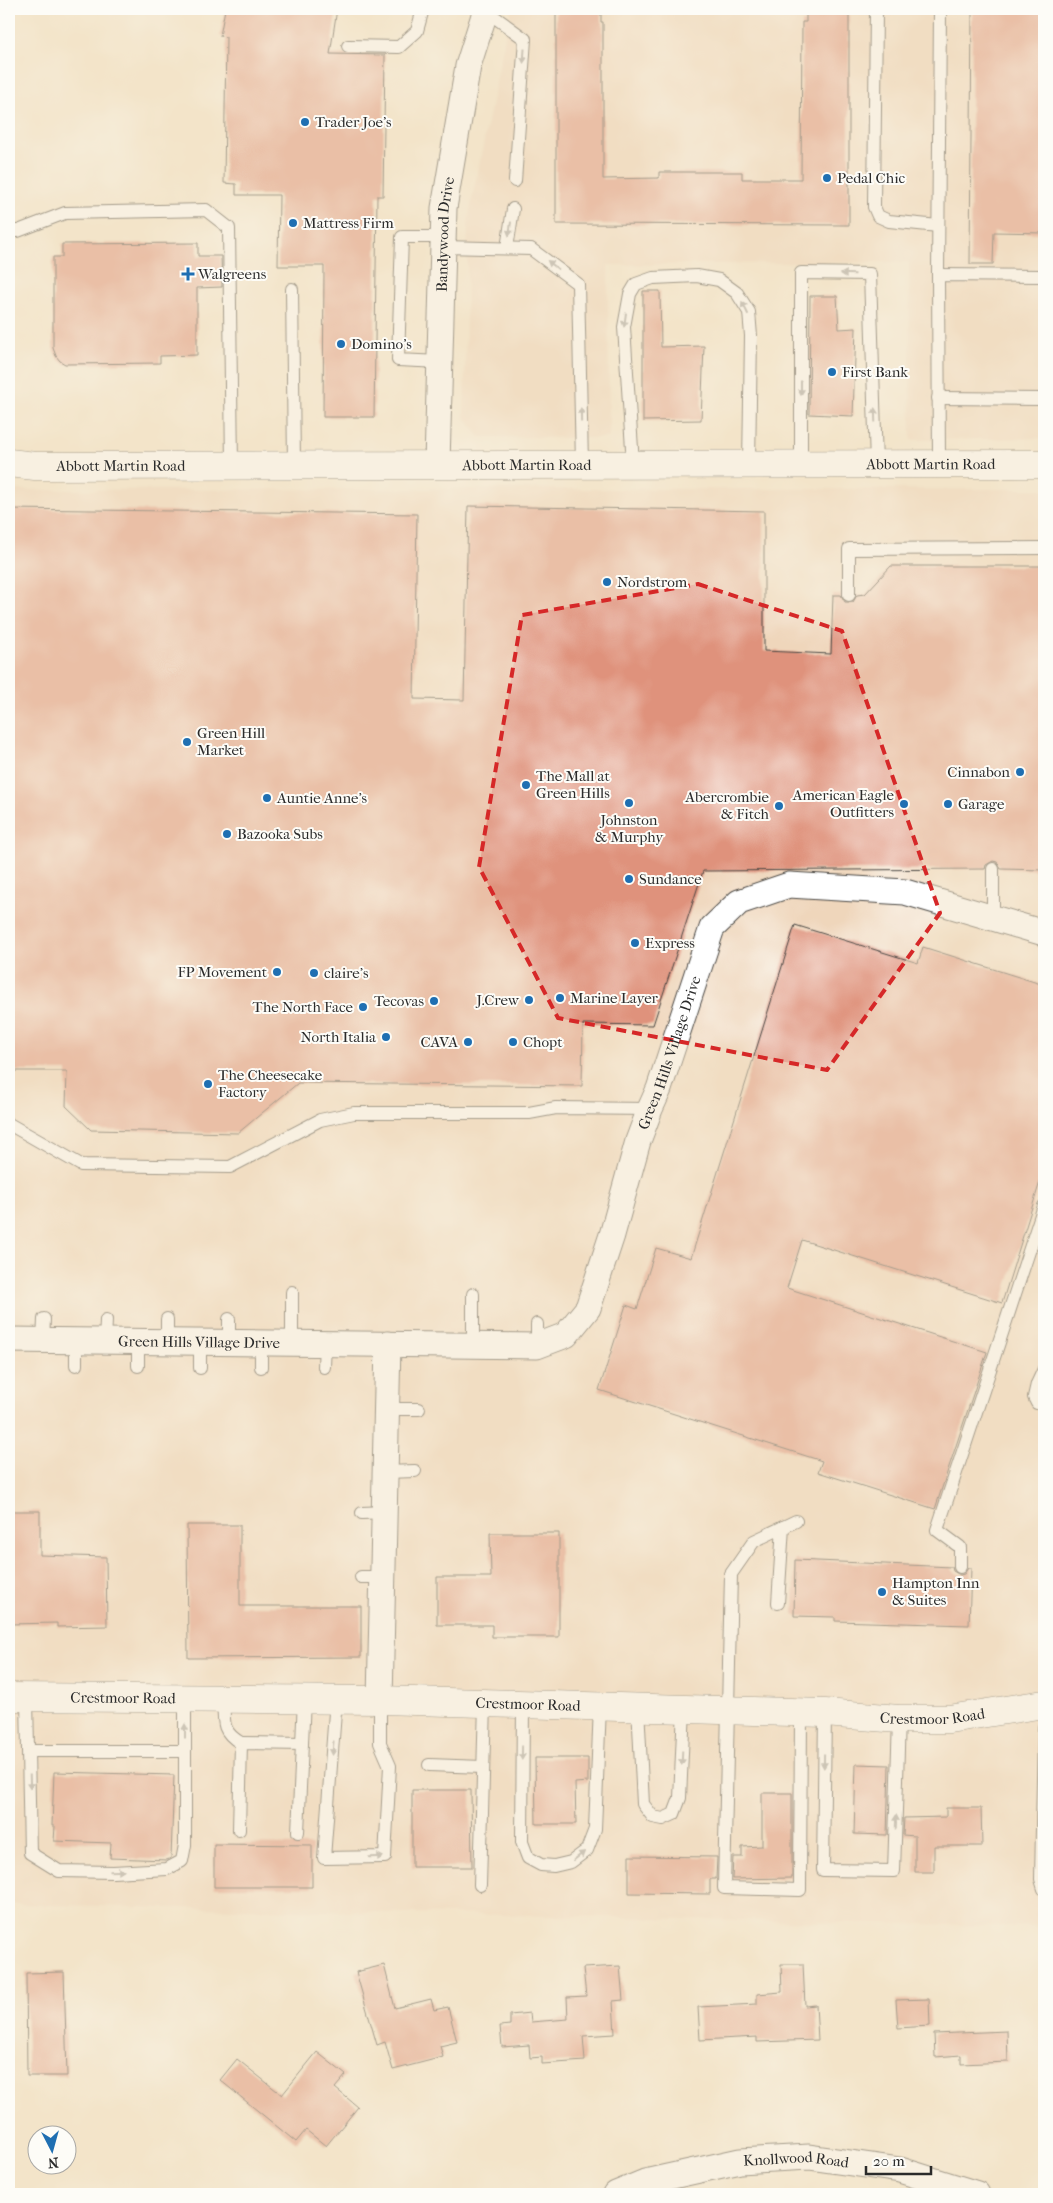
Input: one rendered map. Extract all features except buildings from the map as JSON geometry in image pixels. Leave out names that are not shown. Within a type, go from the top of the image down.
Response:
[{"type":"main road","name":"Abbott Martin Road","points":[[9,463],[34,466],[1044,464]]},
{"type":"main road","name":"Crestmoor Road","points":[[18,1698],[380,1700],[813,1712],[899,1719],[949,1718],[1044,1704]]},
{"type":"street","name":"Bandywood Drive","points":[[437,464],[444,208],[468,66],[485,9]]},
{"type":"street","name":"Green Hills Village Drive","points":[[9,1340],[44,1330],[76,1353],[105,1331],[138,1354],[167,1331],[200,1342],[229,1331],[261,1342],[292,1343],[324,1355],[388,1344],[473,1345],[537,1335],[566,1335],[588,1308],[650,1109],[659,1089],[712,928],[739,902],[789,885],[905,892],[1044,933]]},
{"type":"street","points":[[380,1700],[372,1577],[373,1512],[386,1472],[388,1344]]},
{"type":"street","name":"Knollwood Road","points":[[616,2194],[645,2182],[740,2161],[809,2157],[900,2170],[977,2194]]},
{"type":"lane","points":[[348,46],[399,47],[417,32],[423,9]]},
{"type":"lane","points":[[485,9],[525,39],[515,181]]},
{"type":"lane","points":[[876,9],[874,207],[878,216],[889,222],[938,226]]},
{"type":"lane","points":[[938,464],[940,9]]},
{"type":"lane","points":[[507,248],[513,209]]},
{"type":"lane","points":[[9,231],[18,231],[65,213],[206,210],[229,228],[232,465]]},
{"type":"lane","points":[[440,362],[398,360],[402,237],[531,249],[578,284],[582,464]]},
{"type":"lane","points":[[801,464],[801,273],[870,274],[876,464]]},
{"type":"lane","points":[[938,275],[1044,276]]},
{"type":"lane","points":[[633,464],[624,327],[630,294],[636,284],[653,278],[697,276],[719,280],[737,293],[749,312],[749,464]]},
{"type":"lane","points":[[292,289],[294,465]]},
{"type":"lane","points":[[938,398],[1044,399]]},
{"type":"lane","points":[[849,595],[849,549],[1044,548]]},
{"type":"lane","points":[[993,869],[993,918]]},
{"type":"lane","points":[[9,1124],[81,1165],[230,1167],[320,1120],[354,1113],[529,1113],[556,1108],[650,1109]]},
{"type":"lane","points":[[960,1568],[960,1548],[937,1530],[1044,1206]]},
{"type":"lane","points":[[292,1292],[292,1343]]},
{"type":"lane","points":[[473,1294],[473,1345]]},
{"type":"lane","points":[[200,1342],[200,1368]]},
{"type":"lane","points":[[261,1342],[261,1367]]},
{"type":"lane","points":[[1044,1369],[1037,1384],[1034,1397],[1037,1402],[1044,1405]]},
{"type":"lane","points":[[387,1408],[419,1409]]},
{"type":"lane","points":[[386,1472],[415,1471]]},
{"type":"lane","points":[[796,1521],[754,1541],[731,1574],[726,1710],[724,1888],[800,1890],[813,1712]]},
{"type":"lane","points":[[778,1603],[783,1527]]},
{"type":"lane","points":[[18,1698],[29,1751],[30,1853],[59,1871],[113,1872],[167,1869],[182,1861],[184,1845],[185,1698]]},
{"type":"lane","points":[[224,1698],[224,1727],[230,1737],[241,1743],[302,1744]]},
{"type":"lane","points":[[298,1832],[304,1699]]},
{"type":"lane","points":[[336,1699],[324,1858],[385,1857],[390,1766],[380,1743],[380,1700]]},
{"type":"lane","points":[[480,1885],[485,1703]]},
{"type":"lane","points":[[523,1704],[522,1842],[528,1858],[540,1865],[554,1866],[571,1862],[587,1850],[595,1829],[600,1706]]},
{"type":"lane","points":[[638,1708],[643,1804],[653,1818],[663,1819],[674,1814],[680,1798],[684,1709]]},
{"type":"lane","points":[[813,1712],[823,1870],[894,1871],[899,1719]]},
{"type":"lane","points":[[1044,1726],[1040,1879],[1044,1889]]},
{"type":"lane","points":[[240,1830],[241,1743]]},
{"type":"lane","points":[[29,1751],[185,1751]]},
{"type":"lane","points":[[429,1765],[483,1767]]},
{"type":"highlighted area","points":[[698,584],[842,631],[940,913],[827,1070],[558,1018],[479,867],[522,615]]},
{"type":"shaded area","points":[[511,9],[1044,9],[1044,438],[911,440],[909,262],[608,265],[609,438],[480,437],[464,416],[468,219]]},
{"type":"shaded area","points":[[1044,489],[1044,1927],[9,1904],[9,490]]},
{"type":"place","name":"Trader Joe's","points":[[305,122]]},
{"type":"place","name":"Pedal Chic","points":[[827,178]]},
{"type":"place","name":"Mattress Firm","points":[[293,223]]},
{"type":"place","name":"Walgreens","points":[[188,274]]},
{"type":"place","name":"Domino's","points":[[341,344]]},
{"type":"place","name":"First Bank","points":[[832,372]]},
{"type":"place","name":"Nordstrom","points":[[607,582]]},
{"type":"place","name":"Green Hill Market","points":[[187,742]]},
{"type":"place","name":"Cinnabon","points":[[1020,772]]},
{"type":"place","name":"The Mall at Green Hills","points":[[526,785]]},
{"type":"place","name":"Auntie Anne's","points":[[267,798]]},
{"type":"place","name":"Johnston & Murphy","points":[[629,803]]},
{"type":"place","name":"American Eagle Outfitters","points":[[904,804]]},
{"type":"place","name":"Garage","points":[[948,804]]},
{"type":"place","name":"Abercrombie & Fitch","points":[[779,806]]},
{"type":"place","name":"Bazooka Subs","points":[[227,834]]},
{"type":"place","name":"Sundance","points":[[629,879]]},
{"type":"place","name":"Express","points":[[635,943]]},
{"type":"place","name":"FP Movement","points":[[277,972]]},
{"type":"place","name":"claire's","points":[[314,973]]},
{"type":"place","name":"Marine Layer","points":[[560,998]]},
{"type":"place","name":"J.Crew","points":[[529,1000]]},
{"type":"place","name":"Tecovas","points":[[434,1001]]},
{"type":"place","name":"The North Face","points":[[363,1007]]},
{"type":"place","name":"North Italia","points":[[386,1037]]},
{"type":"place","name":"CAVA","points":[[468,1042]]},
{"type":"place","name":"Chopt","points":[[513,1042]]},
{"type":"place","name":"The Cheesecake Factory","points":[[208,1084]]},
{"type":"place","name":"Hampton Inn & Suites","points":[[882,1592]]}]
